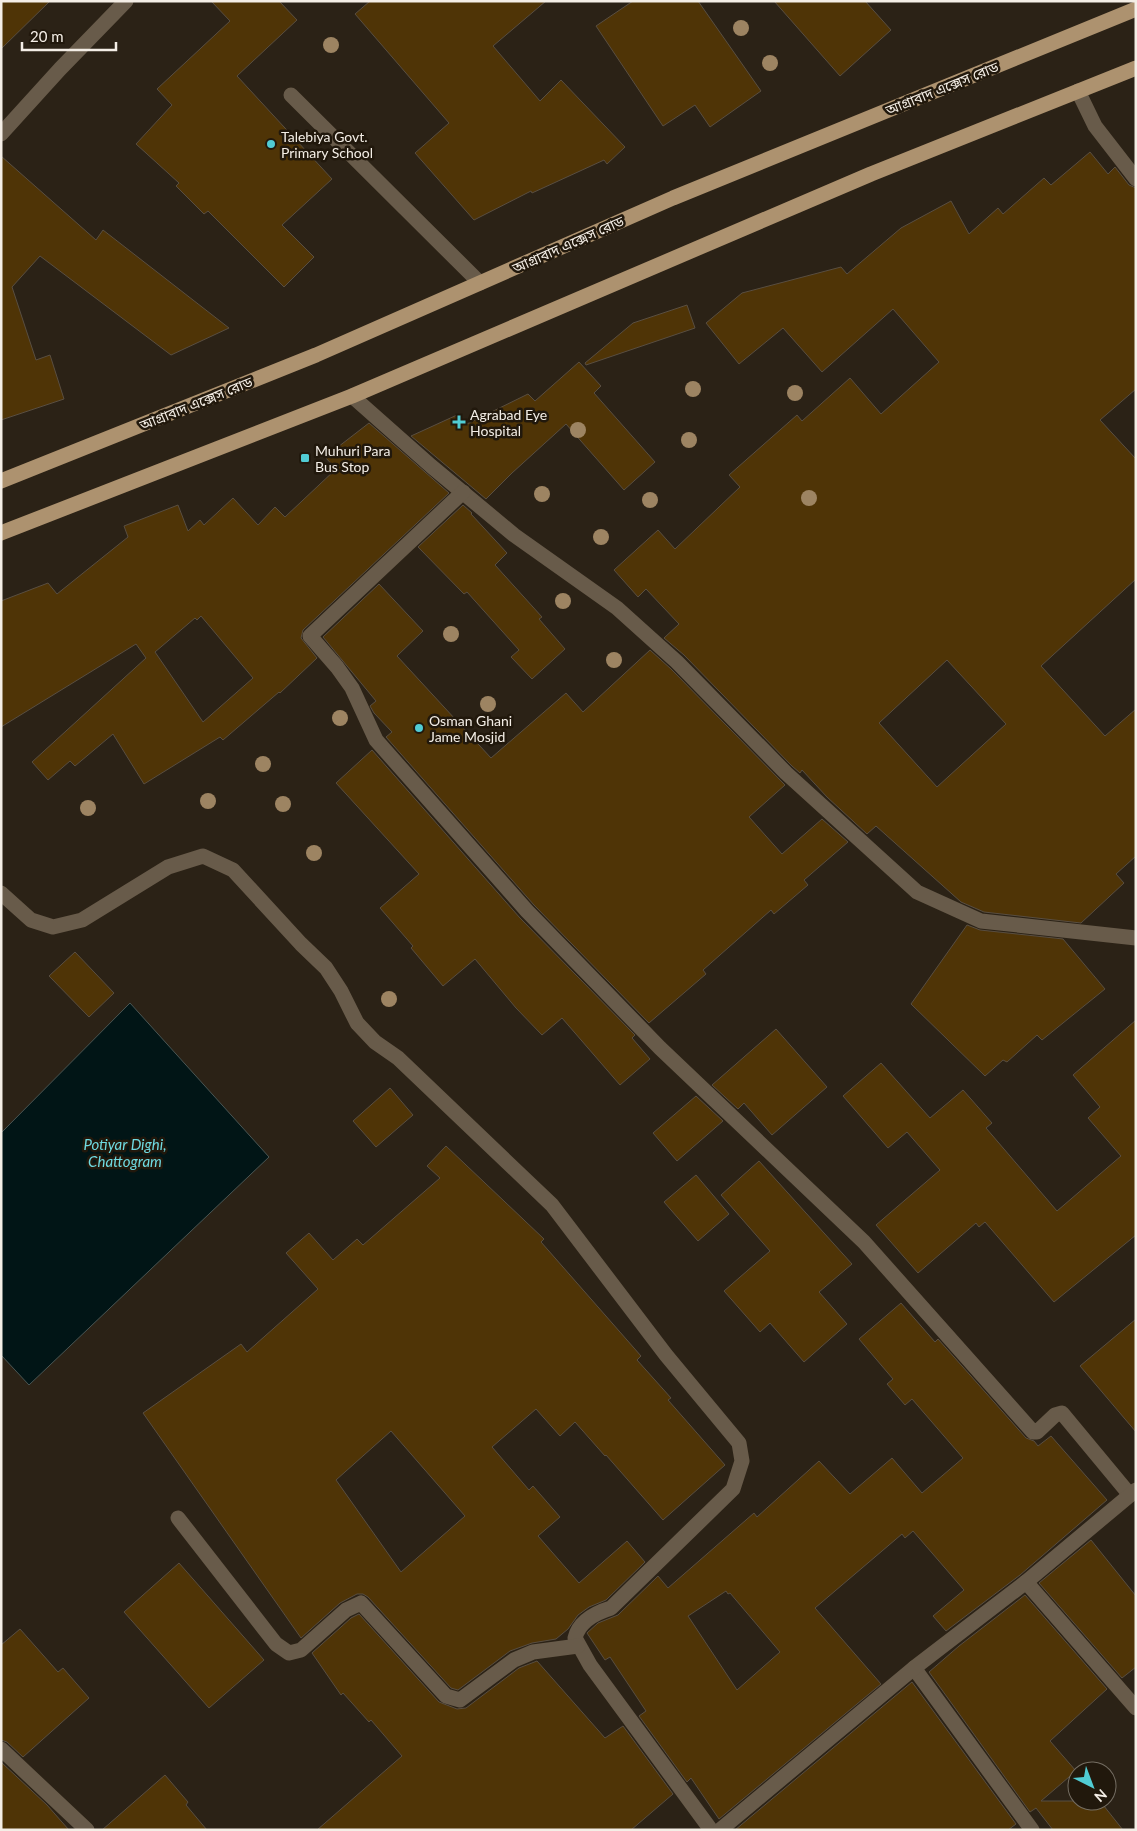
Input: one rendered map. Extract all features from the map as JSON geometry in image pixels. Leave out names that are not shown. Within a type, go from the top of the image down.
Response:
[{"type":"main road","name":"আগ্রাবাদ এক্সেস রোড","points":[[1,481],[316,355],[674,198],[1136,9]]},
{"type":"main road","points":[[1,533],[352,396],[872,174],[1136,68]]},
{"type":"street","points":[[1,134],[60,69],[126,1]]},
{"type":"street","points":[[1078,91],[1095,126],[1136,179]]},
{"type":"street","points":[[290,95],[480,283]]},
{"type":"street","points":[[352,396],[514,535],[617,608],[677,662],[786,773],[917,892],[982,921],[1134,940]]},
{"type":"street","points":[[463,492],[310,636],[338,668],[352,688],[376,740],[526,911],[660,1048],[864,1242],[1033,1432],[1036,1432],[1055,1415],[1062,1413],[1133,1493],[1026,1582],[914,1668],[720,1830]]},
{"type":"street","points":[[1,893],[31,920],[54,927],[82,920],[168,867],[203,856],[233,870],[301,944],[326,968],[341,990],[357,1023],[375,1042],[398,1058],[552,1206],[666,1355],[739,1442],[742,1461],[733,1489],[611,1608],[596,1613],[583,1622],[574,1638],[590,1665],[710,1830]]},
{"type":"street","points":[[178,1518],[276,1644],[289,1653],[301,1650],[346,1610],[361,1603],[446,1696],[460,1700],[514,1660],[533,1652],[578,1646]]},
{"type":"street","points":[[1026,1582],[1136,1708]]},
{"type":"street","points":[[914,1668],[1032,1830]]},
{"type":"street","points":[[1,1749],[87,1830]]},
{"type":"water","name":"Potiyar Dighi, Chattogram","points":[[130,1003],[269,1157],[29,1385],[1,1355],[1,1133]]},
{"type":"building","points":[[1,1],[50,1],[1,49]]},
{"type":"building","points":[[211,1],[279,1],[297,20],[237,76],[332,179],[282,225],[314,257],[284,287],[208,211],[204,214],[176,186],[179,183],[136,144],[172,105],[157,89],[230,21]]},
{"type":"building","points":[[370,1],[546,1],[493,46],[540,101],[561,80],[625,147],[607,164],[604,160],[532,193],[531,191],[474,220],[415,153],[449,123],[355,14]]},
{"type":"building","points":[[633,1],[698,1],[761,91],[710,127],[695,105],[663,126],[596,26]]},
{"type":"building","points":[[774,1],[865,1],[891,30],[840,76]]},
{"type":"building","points":[[1090,152],[1108,174],[1115,167],[1129,185],[1136,188],[1136,389],[1100,420],[1136,459],[1136,579],[1041,666],[1105,736],[1136,709],[1136,856],[1116,874],[1124,883],[1081,923],[984,912],[961,902],[876,826],[867,834],[827,797],[802,770],[800,773],[792,766],[684,655],[664,638],[679,624],[646,589],[638,597],[614,570],[658,530],[675,549],[740,487],[729,475],[797,415],[802,421],[850,378],[881,414],[939,362],[893,309],[822,372],[783,328],[739,364],[706,323],[742,293],[841,267],[847,274],[901,228],[951,201],[969,234],[998,208],[1003,214],[1044,178],[1051,185]],"holes":[[[947,660],[1006,724],[937,787],[879,723]]]},
{"type":"building","points":[[1,156],[96,240],[103,230],[229,328],[171,355],[40,256],[12,287],[36,360],[50,355],[64,399],[1,420]]},
{"type":"building","points":[[687,305],[695,328],[586,365],[585,363],[633,323]]},
{"type":"building","points":[[579,362],[601,386],[594,393],[655,462],[624,490],[566,424],[486,499],[411,436],[457,415],[467,424],[528,394],[535,401]]},
{"type":"building","points":[[369,423],[449,493],[303,630],[301,638],[317,658],[280,693],[223,740],[220,737],[144,784],[113,734],[75,766],[70,761],[48,780],[32,762],[146,658],[136,644],[1,727],[1,601],[48,583],[57,594],[128,537],[124,526],[178,505],[188,531],[200,520],[204,525],[233,498],[258,525],[275,507],[285,517],[336,469],[325,457]],"holes":[[[201,616],[253,678],[203,722],[155,652],[195,618],[197,620]]]},
{"type":"building","points":[[463,505],[507,553],[495,565],[542,617],[539,619],[565,649],[532,679],[511,657],[519,650],[467,592],[464,594],[418,547]]},
{"type":"building","points":[[379,584],[423,631],[397,656],[491,758],[566,693],[583,712],[650,650],[785,785],[749,817],[782,854],[822,819],[848,842],[804,880],[808,885],[774,914],[771,910],[703,970],[706,974],[649,1023],[534,905],[386,737],[392,732],[370,706],[376,701],[323,637]]},
{"type":"building","points":[[372,750],[520,918],[635,1035],[632,1038],[650,1059],[620,1085],[562,1018],[542,1035],[516,1008],[475,959],[443,986],[411,948],[413,946],[380,908],[419,874],[336,783]]},
{"type":"building","points":[[967,925],[980,930],[1063,939],[1105,989],[1042,1040],[1037,1035],[1007,1062],[1003,1060],[985,1076],[911,1004]]},
{"type":"building","points":[[75,952],[114,993],[89,1017],[49,976]]},
{"type":"building","points":[[1136,1020],[1136,1235],[1054,1302],[985,1222],[979,1227],[976,1223],[918,1273],[876,1225],[940,1170],[907,1132],[888,1148],[843,1096],[881,1063],[930,1118],[963,1090],[992,1123],[986,1128],[1057,1211],[1121,1156],[1088,1118],[1100,1107],[1073,1075]]},
{"type":"building","points":[[776,1029],[827,1087],[772,1135],[744,1103],[738,1109],[712,1085]]},
{"type":"building","points":[[390,1088],[413,1115],[376,1147],[353,1121]]},
{"type":"building","points":[[696,1096],[723,1121],[677,1161],[653,1133]]},
{"type":"building","points":[[446,1146],[544,1239],[541,1242],[641,1356],[637,1360],[671,1398],[668,1400],[725,1465],[663,1520],[575,1422],[560,1436],[536,1409],[492,1447],[529,1490],[533,1486],[560,1517],[538,1536],[579,1583],[627,1541],[645,1562],[606,1600],[589,1607],[578,1615],[568,1629],[556,1639],[532,1643],[510,1651],[458,1690],[451,1688],[368,1597],[363,1594],[357,1594],[340,1603],[301,1638],[143,1413],[241,1344],[247,1352],[318,1289],[286,1253],[309,1233],[333,1260],[357,1239],[363,1245],[440,1178],[427,1166]],"holes":[[[391,1431],[465,1516],[401,1572],[336,1480]]]},
{"type":"building","points":[[759,1161],[852,1264],[819,1292],[847,1324],[804,1362],[770,1323],[760,1332],[724,1291],[770,1251],[721,1195]]},
{"type":"building","points":[[696,1175],[729,1214],[698,1241],[664,1202]]},
{"type":"building","points":[[901,1303],[935,1342],[938,1339],[1026,1438],[1034,1441],[1038,1446],[1051,1436],[1107,1500],[1020,1575],[946,1631],[933,1616],[964,1590],[913,1531],[905,1538],[902,1534],[815,1608],[881,1684],[719,1819],[691,1778],[687,1782],[639,1716],[646,1711],[610,1657],[605,1660],[587,1633],[598,1623],[618,1615],[658,1576],[668,1588],[754,1513],[757,1517],[819,1461],[850,1494],[892,1458],[922,1493],[963,1458],[912,1399],[905,1405],[887,1384],[893,1379],[859,1339]],"holes":[[[726,1591],[728,1594],[730,1593],[780,1652],[737,1690],[688,1616]]]},
{"type":"building","points":[[1136,1319],[1136,1432],[1080,1366]]},
{"type":"building","points":[[1091,1540],[1136,1596],[1136,1667],[1122,1678],[1039,1583]]},
{"type":"building","points":[[179,1563],[264,1660],[209,1708],[124,1612]]},
{"type":"building","points":[[1025,1595],[1107,1689],[1050,1741],[1067,1761],[1067,1779],[1041,1801],[1067,1801],[1067,1811],[1108,1811],[1123,1830],[1053,1830],[1036,1808],[1030,1812],[929,1672],[959,1646]]},
{"type":"building","points":[[359,1614],[439,1702],[457,1709],[466,1708],[519,1668],[537,1661],[605,1738],[623,1726],[673,1794],[631,1830],[317,1830],[402,1756],[371,1720],[369,1722],[343,1693],[341,1695],[312,1653],[351,1618]]},
{"type":"building","points":[[20,1629],[58,1672],[63,1668],[89,1698],[23,1757],[7,1742],[1,1740],[1,1645]]},
{"type":"building","points":[[912,1682],[1016,1824],[1008,1830],[735,1830]]},
{"type":"building","points":[[1,1762],[47,1805],[69,1830],[1,1830]]},
{"type":"building","points":[[165,1775],[188,1802],[186,1805],[207,1830],[102,1830]]},
{"type":"place","name":"Talebiya Govt. Primary School","points":[[271,144]]},
{"type":"place","name":"Agrabad Eye Hospital","points":[[459,422]]},
{"type":"place","name":"Muhuri Para Bus Stop","points":[[305,458]]},
{"type":"place","name":"Osman Ghani Jame Mosjid","points":[[419,728]]}]
